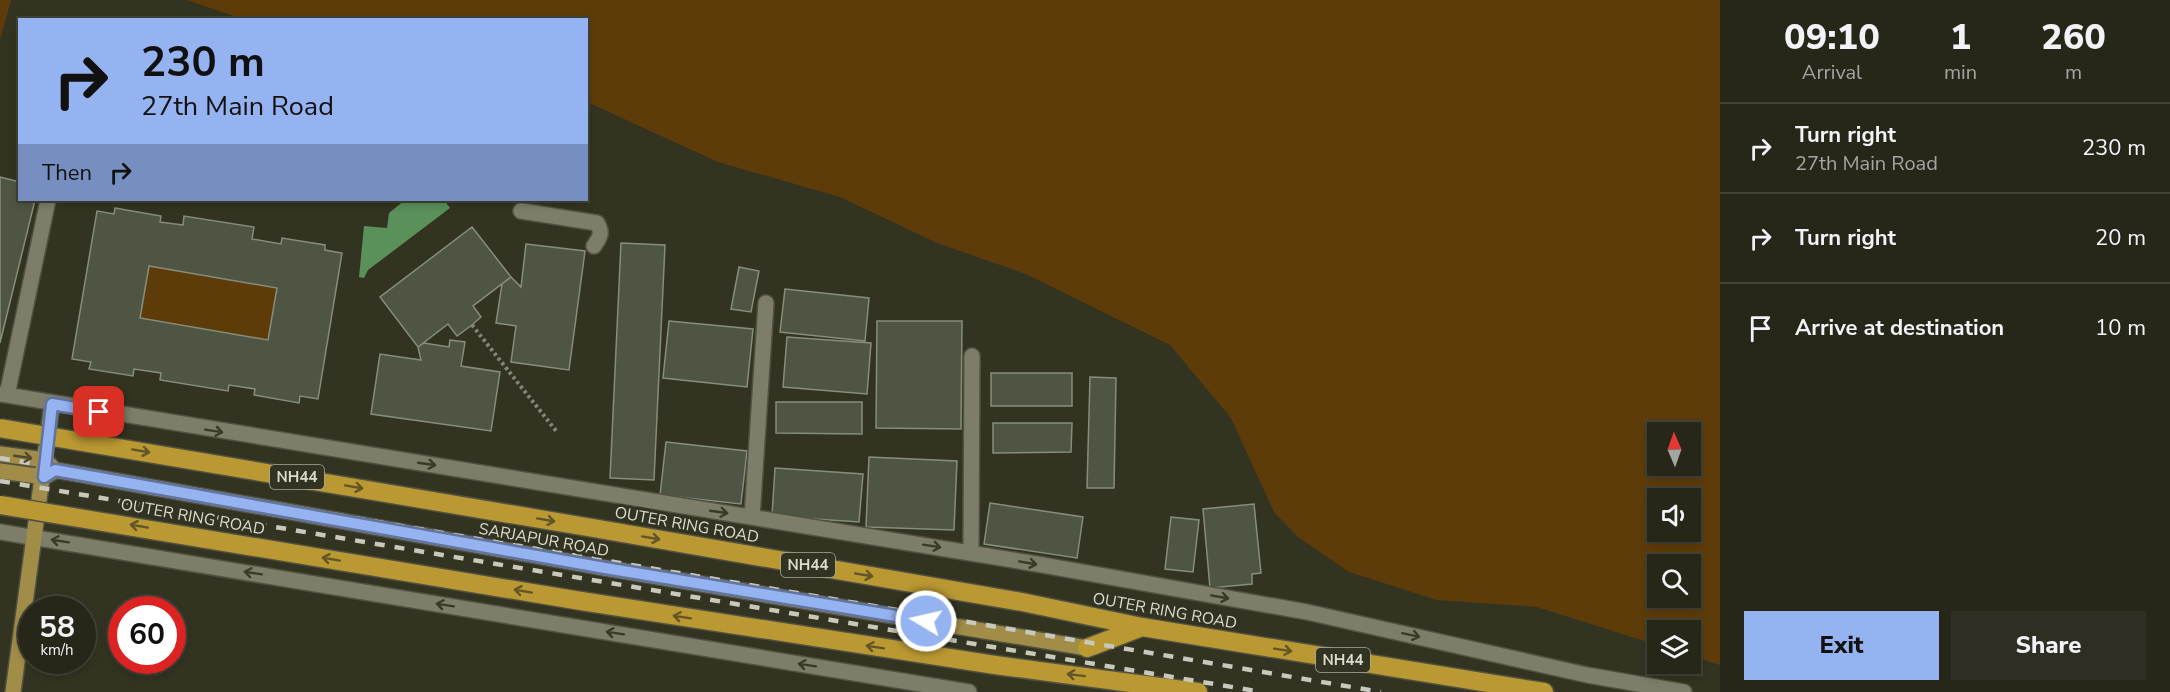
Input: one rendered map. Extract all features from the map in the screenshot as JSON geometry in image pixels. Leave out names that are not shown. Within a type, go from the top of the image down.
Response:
[{"type":"highway","name":"OUTER RING ROAD","points":[[0,428],[1022,602],[1142,627],[1544,692]]},
{"type":"highway","name":"OUTER RING ROAD","points":[[0,505],[581,601],[995,665],[1198,692]]},
{"type":"highway","points":[[1087,648],[1142,627]]},
{"type":"main road","points":[[13,692],[35,537],[48,469],[52,404]]},
{"type":"main road","name":"SARJAPUR ROAD","points":[[0,454],[48,469],[605,568],[1087,648]]},
{"type":"main road","points":[[0,471],[48,469]]},
{"type":"street","points":[[48,201],[4,395],[499,474],[599,495],[752,517],[971,553],[1306,612],[1587,675],[1684,692]]},
{"type":"street","points":[[521,212],[597,223],[600,237],[594,246]]},
{"type":"street","points":[[752,517],[766,303]]},
{"type":"street","points":[[971,553],[972,356]]},
{"type":"street","points":[[0,532],[969,692]]},
{"type":"path","points":[[472,325],[556,432]]},
{"type":"shaded area","points":[[0,0],[11,0],[0,40]]},
{"type":"shaded area","points":[[187,0],[1720,0],[1720,665],[1701,659],[1701,620],[1647,620],[1647,642],[1537,607],[1437,600],[1349,572],[1298,537],[1274,512],[1231,418],[1170,345],[1026,274],[937,243],[840,197],[718,162],[588,102],[588,18],[239,18]]},
{"type":"shaded area","points":[[404,201],[445,201],[450,208],[368,270],[364,278],[359,277],[364,226],[387,228],[389,213]]},
{"type":"shaded area","points":[[149,266],[277,288],[268,340],[140,318]]},
{"type":"building","points":[[0,177],[18,182],[18,201],[35,201],[0,343]]},
{"type":"building","points":[[115,208],[161,216],[160,222],[183,225],[184,216],[254,227],[252,239],[281,244],[282,238],[325,245],[325,250],[342,253],[318,399],[300,396],[299,403],[254,395],[255,389],[229,385],[228,391],[160,380],[161,373],[134,369],[133,376],[89,369],[91,362],[72,359],[97,211],[114,214]],"holes":[[[149,266],[277,288],[268,340],[140,318]]]},
{"type":"building","points":[[472,227],[511,277],[473,306],[481,317],[472,325],[457,336],[448,324],[418,347],[380,297]]},
{"type":"building","points":[[621,243],[665,245],[654,480],[610,478]]},
{"type":"building","points":[[526,244],[585,251],[569,370],[511,362],[516,326],[496,323],[502,284],[511,277],[521,287]]},
{"type":"building","points":[[739,267],[759,271],[751,312],[731,309]]},
{"type":"building","points":[[785,289],[869,298],[865,341],[780,332]]},
{"type":"building","points":[[669,321],[753,329],[747,387],[663,378]]},
{"type":"building","points":[[877,321],[962,321],[961,429],[876,428]]},
{"type":"building","points":[[787,337],[871,343],[867,394],[783,387]]},
{"type":"building","points":[[450,340],[465,342],[461,366],[500,372],[491,431],[371,414],[380,354],[421,360],[418,347],[424,343],[449,347]]},
{"type":"building","points":[[991,373],[1072,373],[1072,406],[991,406]]},
{"type":"building","points":[[1090,377],[1116,378],[1114,488],[1087,488]]},
{"type":"building","points":[[776,402],[862,402],[862,434],[776,433]]},
{"type":"building","points":[[993,423],[1072,423],[1071,452],[993,453]]},
{"type":"building","points":[[666,442],[747,451],[741,504],[660,495]]},
{"type":"building","points":[[869,457],[957,461],[954,530],[866,527]]},
{"type":"building","points":[[775,468],[863,474],[859,522],[772,516]]},
{"type":"building","points":[[990,503],[1083,517],[1077,558],[984,544]]},
{"type":"building","points":[[1254,504],[1261,573],[1252,574],[1252,584],[1210,588],[1203,509]]},
{"type":"building","points":[[1171,517],[1199,520],[1193,572],[1165,569]]},
{"type":"railway","points":[[0,458],[1381,692]]},
{"type":"railway","points":[[0,481],[1262,692]]},
{"type":"route","points":[[99,412],[52,404],[44,477],[55,470],[605,568],[926,621]]}]
